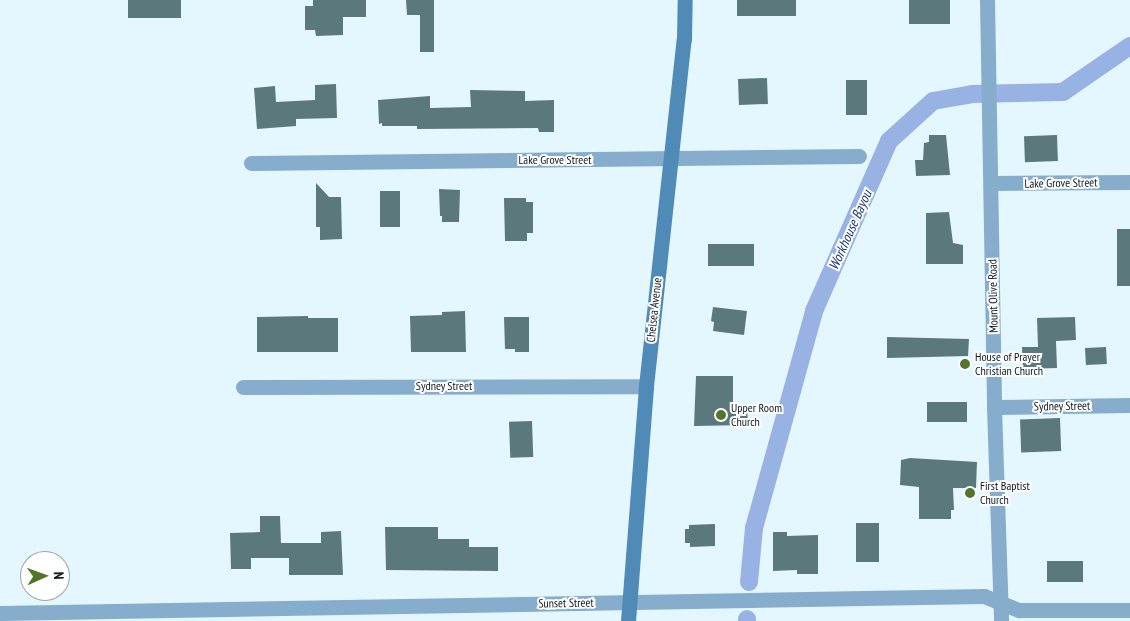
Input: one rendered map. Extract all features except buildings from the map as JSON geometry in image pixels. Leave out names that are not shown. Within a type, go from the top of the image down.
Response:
[{"type":"main road","name":"Chelsea Avenue","points":[[628,621],[646,386],[684,39],[685,0]]},
{"type":"street","name":"Mount Olive Road","points":[[987,0],[992,183],[994,407],[1001,621]]},
{"type":"street","name":"Lake Grove Street","points":[[251,162],[859,156]]},
{"type":"street","name":"Lake Grove Street","points":[[992,183],[1130,182]]},
{"type":"street","name":"Sydney Street","points":[[243,387],[646,386]]},
{"type":"street","name":"Sydney Street","points":[[994,407],[1130,405]]},
{"type":"street","name":"Sunset Street","points":[[0,613],[984,596],[1019,610],[1130,610]]},
{"type":"waterway","name":"Workhouse Bayou","points":[[749,582],[754,528],[814,311],[889,141],[933,101],[972,94],[1063,92],[1130,46]]},
{"type":"place","name":"House of Prayer Christian Church","points":[[965,364]]},
{"type":"place","name":"Upper Room Church","points":[[721,415]]},
{"type":"place","name":"First Baptist Church","points":[[970,493]]}]
